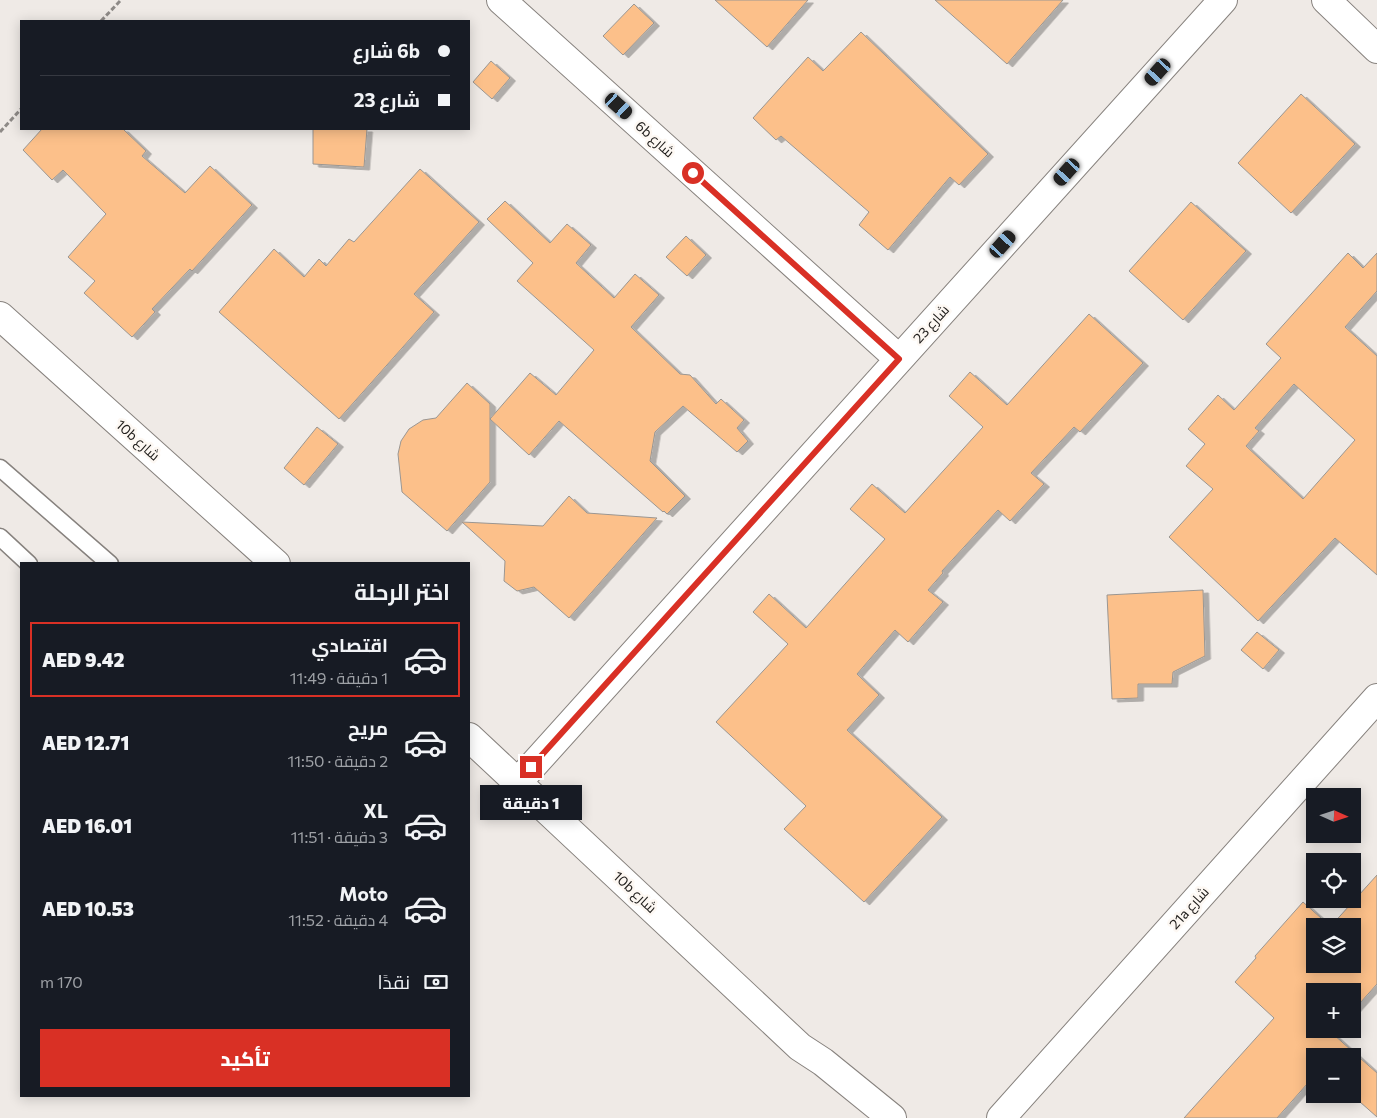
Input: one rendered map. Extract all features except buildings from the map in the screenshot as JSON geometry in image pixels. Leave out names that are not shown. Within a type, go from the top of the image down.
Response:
[{"type":"street","name":"6b شارع","points":[[501,0],[899,359]]},
{"type":"street","name":"شارع 23","points":[[518,782],[1223,0]]},
{"type":"street","points":[[1326,0],[1377,49]]},
{"type":"street","name":"10b شارع","points":[[0,316],[274,562]]},
{"type":"street","name":"21a شارع","points":[[1001,1118],[1377,698]]},
{"type":"street","name":"10b شارع","points":[[470,738],[800,1047],[826,1080],[864,1118]]},
{"type":"street","name":"10b شارع","points":[[800,1047],[823,1062],[892,1118]]},
{"type":"lane","points":[[0,468],[108,562]]},
{"type":"lane","points":[[0,537],[27,562]]},
{"type":"path","points":[[102,20],[120,0]]},
{"type":"path","points":[[0,132],[20,110]]},
{"type":"route","points":[[531,767],[899,359],[693,173]]}]
